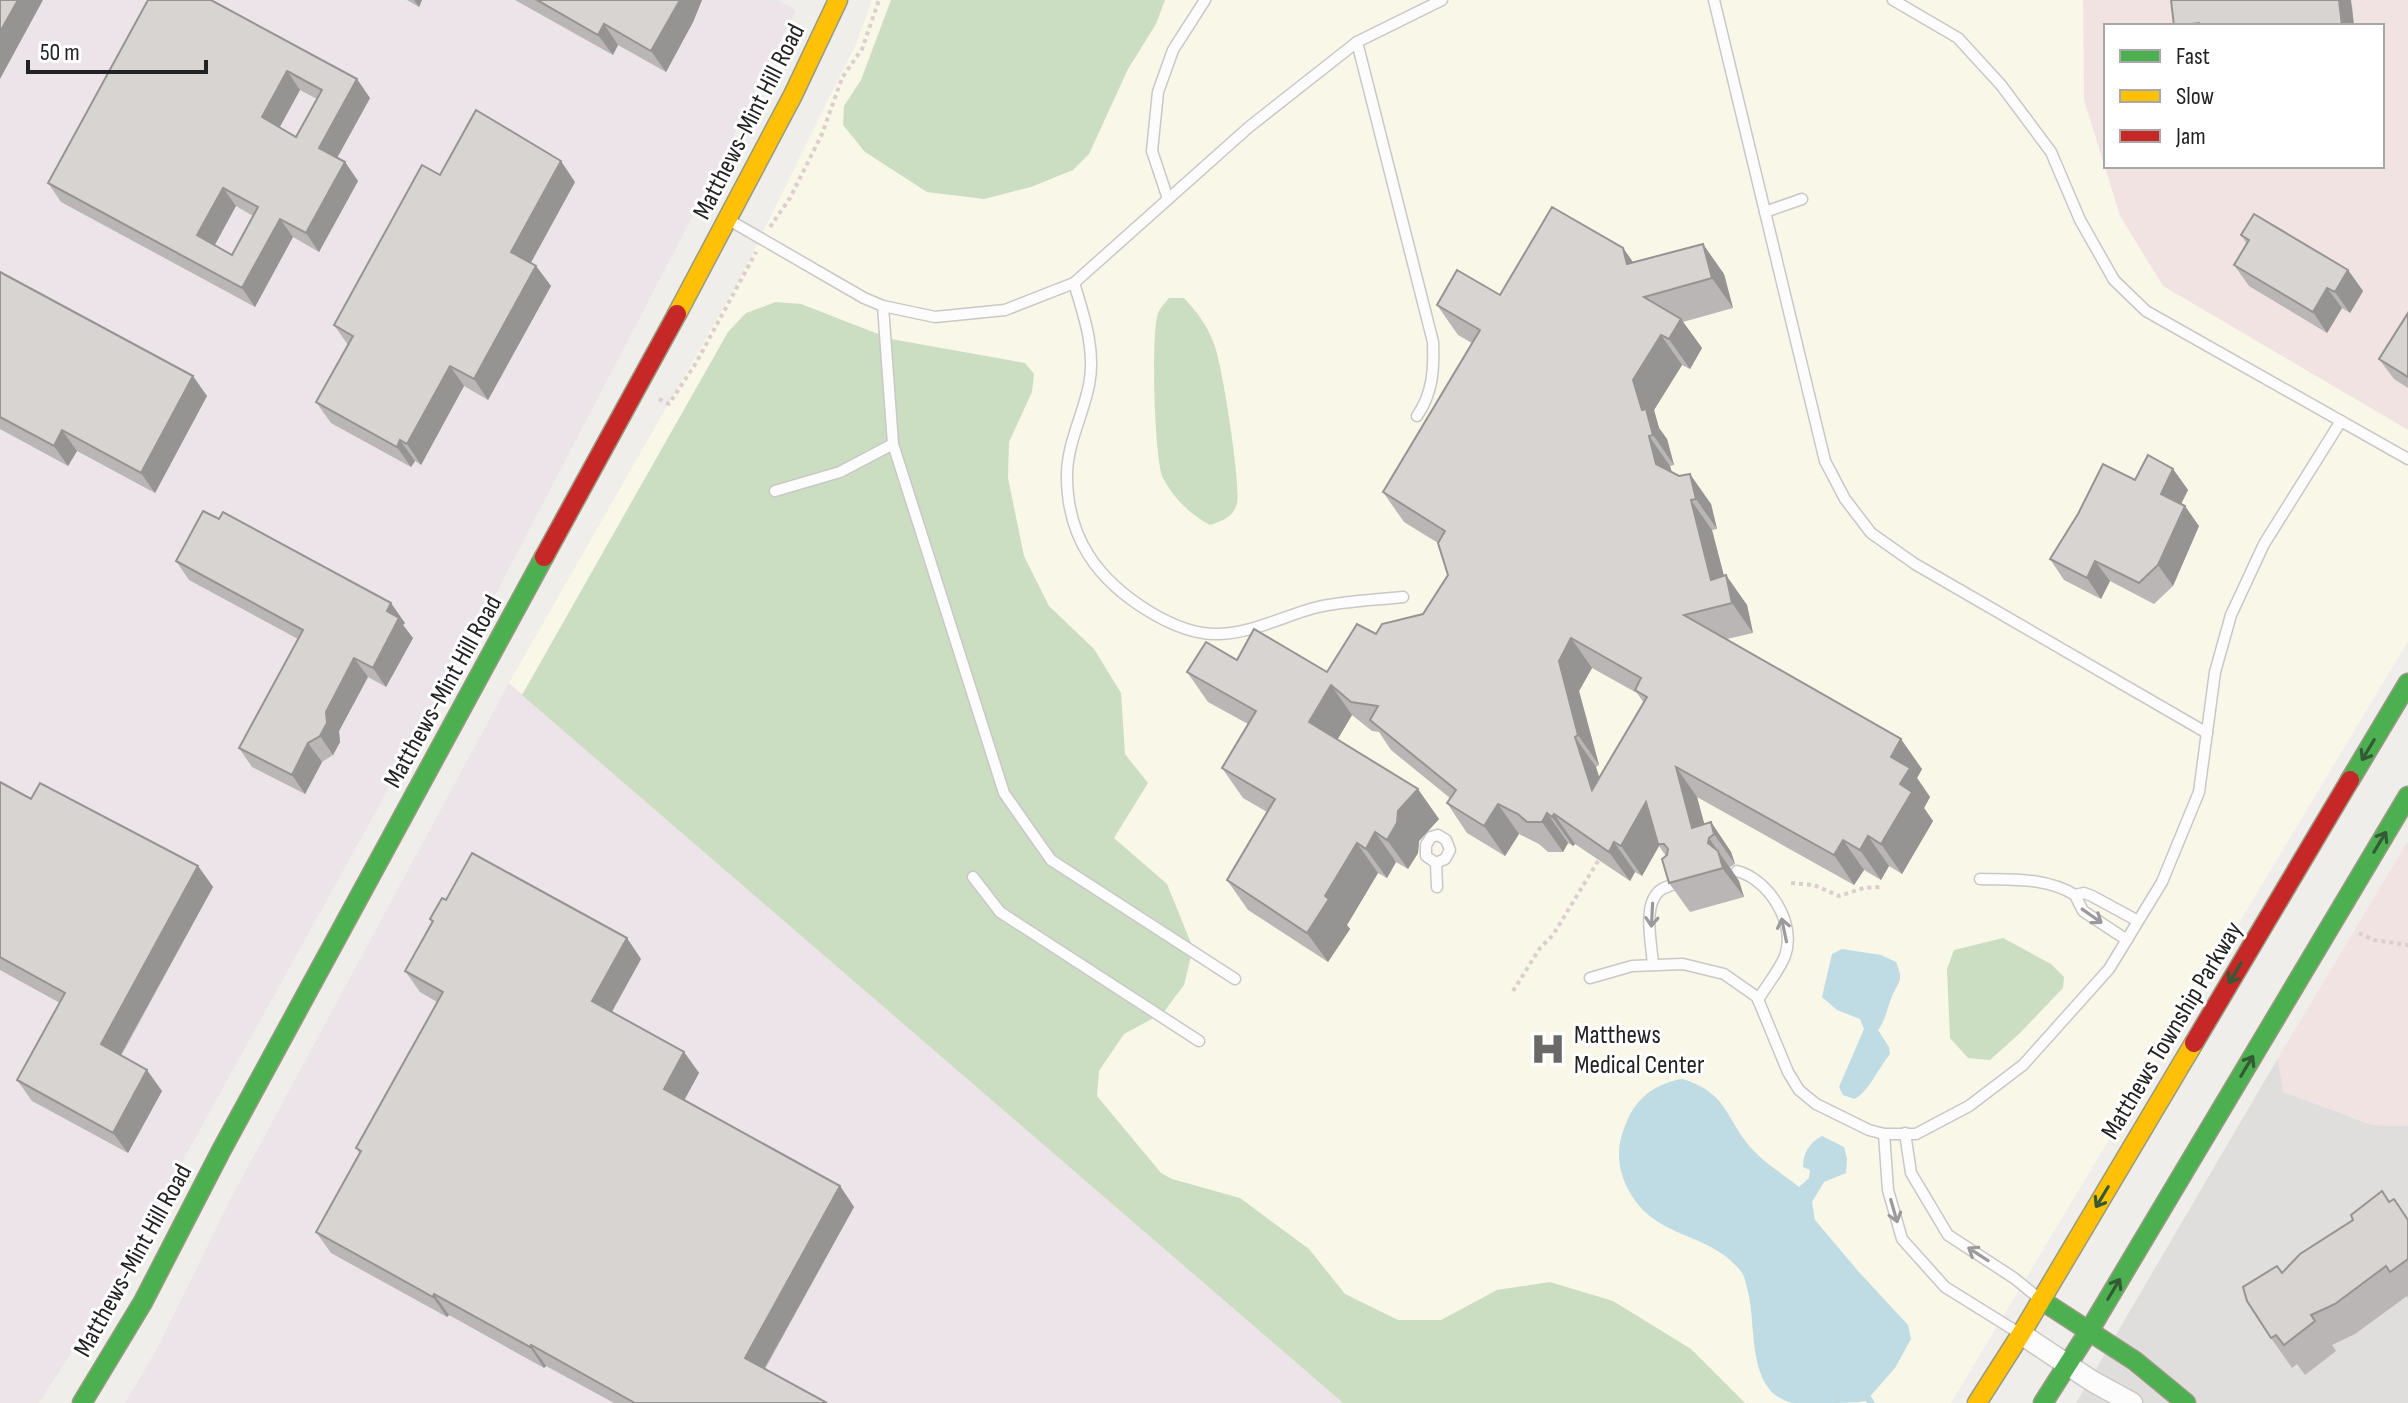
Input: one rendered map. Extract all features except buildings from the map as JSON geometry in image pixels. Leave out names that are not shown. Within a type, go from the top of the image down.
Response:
[{"type":"main road","name":"Matthews-Mint Hill Road","points":[[82,1403],[143,1302],[229,1136],[728,219],[793,95],[838,0]]},
{"type":"main road","name":"Matthews Township Parkway","points":[[1977,1403],[2408,683]]},
{"type":"main road","points":[[2043,1403],[2408,796]]},
{"type":"main road","points":[[2041,1300],[2162,1381],[2186,1403]]},
{"type":"street","points":[[2021,1334],[2092,1381],[2132,1403]]},
{"type":"lane","points":[[1168,199],[1152,151],[1158,92],[1173,50],[1205,0]]},
{"type":"lane","points":[[728,219],[883,306],[935,317],[1005,310],[1074,283],[1249,127],[1357,42],[1442,0]]},
{"type":"lane","points":[[1714,0],[1825,461],[1845,499],[1871,533],[1915,564],[2207,733]]},
{"type":"lane","points":[[1893,0],[1958,38],[2001,85],[2051,152],[2080,220],[2114,280],[2146,311],[2408,459]]},
{"type":"lane","points":[[1357,42],[1433,342],[1434,376],[1424,407],[1417,416]]},
{"type":"lane","points":[[1765,212],[1802,199]]},
{"type":"lane","points":[[1074,283],[1089,333],[1091,361],[1089,384],[1070,446],[1067,474],[1070,504],[1084,548],[1094,566],[1110,584],[1172,625],[1217,634],[1259,627],[1320,607],[1403,597]]},
{"type":"lane","points":[[883,306],[893,444],[1004,793],[1051,860],[1235,979]]},
{"type":"lane","points":[[1590,978],[1632,966],[1683,964],[1724,974],[1747,988],[1758,1000],[1788,1072],[1799,1090],[1832,1113],[1884,1134],[1916,1134],[1969,1106],[2023,1065],[2109,969],[2162,882],[2199,792],[2215,672],[2231,615],[2264,544],[2341,421]]},
{"type":"lane","points":[[775,491],[840,472],[893,444]]},
{"type":"lane","points":[[1436,863],[1437,887]]},
{"type":"lane","points":[[1737,871],[1759,881],[1776,902],[1786,928],[1784,957],[1758,1000]]},
{"type":"lane","points":[[973,877],[1000,912],[1199,1041]]},
{"type":"lane","points":[[1980,879],[2037,880],[2060,886],[2075,895],[2083,911],[2127,940]]},
{"type":"lane","points":[[1653,965],[1650,909],[1653,898],[1663,888],[1681,881]]},
{"type":"lane","points":[[2075,895],[2084,893],[2092,896],[2138,921]]},
{"type":"lane","points":[[1905,1133],[1911,1173],[1948,1235],[2014,1278],[2041,1300]]},
{"type":"lane","points":[[1884,1134],[1888,1190],[1902,1239],[1945,1287],[2021,1334]]},
{"type":"path","points":[[775,217],[790,198],[822,134],[842,78],[862,49],[879,0]]},
{"type":"path","points":[[669,404],[696,363],[749,263]]},
{"type":"path","points":[[1513,991],[1540,948],[1553,935],[1604,850]]},
{"type":"path","points":[[1791,883],[1814,885],[1839,896],[1864,888],[1881,887]]},
{"type":"path","points":[[2357,932],[2374,940],[2408,945]]},
{"type":"shaded area","points":[[0,0],[777,0],[796,10],[709,185],[489,607],[108,1296],[39,1403],[0,1403]]},
{"type":"shaded area","name":"Matthews Medical Center","points":[[872,0],[2083,0],[2084,100],[2120,216],[2163,286],[2408,430],[2408,641],[1951,1403],[1343,1403],[509,683],[737,284],[856,44]]},
{"type":"shaded area","points":[[2083,0],[2408,0],[2408,430],[2163,286],[2120,216],[2105,168],[2384,168],[2384,24],[2104,24],[2104,164],[2084,100]]},
{"type":"shaded area","points":[[509,683],[1343,1403],[125,1403],[158,1347],[231,1198]]},
{"type":"shaded area","points":[[2408,841],[2408,1126],[2372,1125],[2283,1092],[2278,1058]]},
{"type":"shaded area","points":[[2278,1058],[2284,1092],[2372,1125],[2408,1126],[2408,1403],[2076,1403]]},
{"type":"green space","points":[[891,0],[1165,0],[1156,24],[1128,69],[1089,154],[1073,170],[1031,187],[984,199],[927,192],[865,152],[843,125],[844,106],[861,80]]},
{"type":"green space","points":[[1169,298],[1184,298],[1205,325],[1217,356],[1226,398],[1234,449],[1237,503],[1230,515],[1210,525],[1178,499],[1167,486],[1160,467],[1154,369],[1156,325],[1158,313]]},
{"type":"green space","points":[[776,302],[801,304],[891,339],[1025,363],[1034,374],[1032,392],[1009,442],[1008,478],[1024,556],[1049,606],[1094,649],[1121,693],[1125,754],[1148,783],[1114,838],[1167,884],[1193,948],[1184,985],[1163,1013],[1124,1034],[1099,1071],[1097,1096],[1161,1173],[1172,1179],[1240,1198],[1309,1249],[1345,1294],[1398,1320],[1441,1320],[1497,1290],[1550,1282],[1613,1301],[1691,1349],[1745,1403],[1343,1403],[522,695],[728,332],[746,313]]},
{"type":"green space","points":[[2003,938],[2051,964],[2064,977],[2063,988],[1990,1060],[1968,1058],[1950,1038],[1947,969],[1954,950]]},
{"type":"water","points":[[1842,949],[1881,955],[1896,962],[1900,974],[1878,1030],[1890,1054],[1869,1086],[1854,1099],[1843,1095],[1839,1087],[1864,1029],[1860,1019],[1837,1010],[1822,997],[1832,954]]},
{"type":"water","points":[[1682,1079],[1698,1085],[1718,1100],[1755,1152],[1799,1187],[1809,1178],[1810,1170],[1803,1167],[1803,1162],[1814,1142],[1822,1136],[1844,1147],[1846,1173],[1824,1182],[1812,1202],[1815,1220],[1908,1325],[1911,1339],[1895,1368],[1866,1401],[1793,1403],[1778,1397],[1760,1373],[1751,1306],[1742,1272],[1712,1247],[1650,1216],[1626,1185],[1619,1153],[1621,1137],[1631,1112],[1649,1092]]},
{"type":"waterway","points":[[1868,1398],[1871,1403]]},
{"type":"traffic: fast","points":[[82,1403],[143,1302],[222,1149],[544,557]]},
{"type":"traffic: fast","points":[[2350,780],[2408,683]]},
{"type":"traffic: fast","points":[[2043,1403],[2408,796]]},
{"type":"traffic: fast","points":[[2041,1300],[2135,1361],[2186,1403]]},
{"type":"traffic: slow","points":[[677,314],[793,95],[838,0]]},
{"type":"traffic: slow","points":[[1977,1403],[2194,1043]]},
{"type":"traffic: jam","points":[[544,557],[677,314]]},
{"type":"traffic: jam","points":[[2194,1043],[2350,780]]},
{"type":"place","name":"Matthews Medical Center","points":[[1548,1049]]}]
